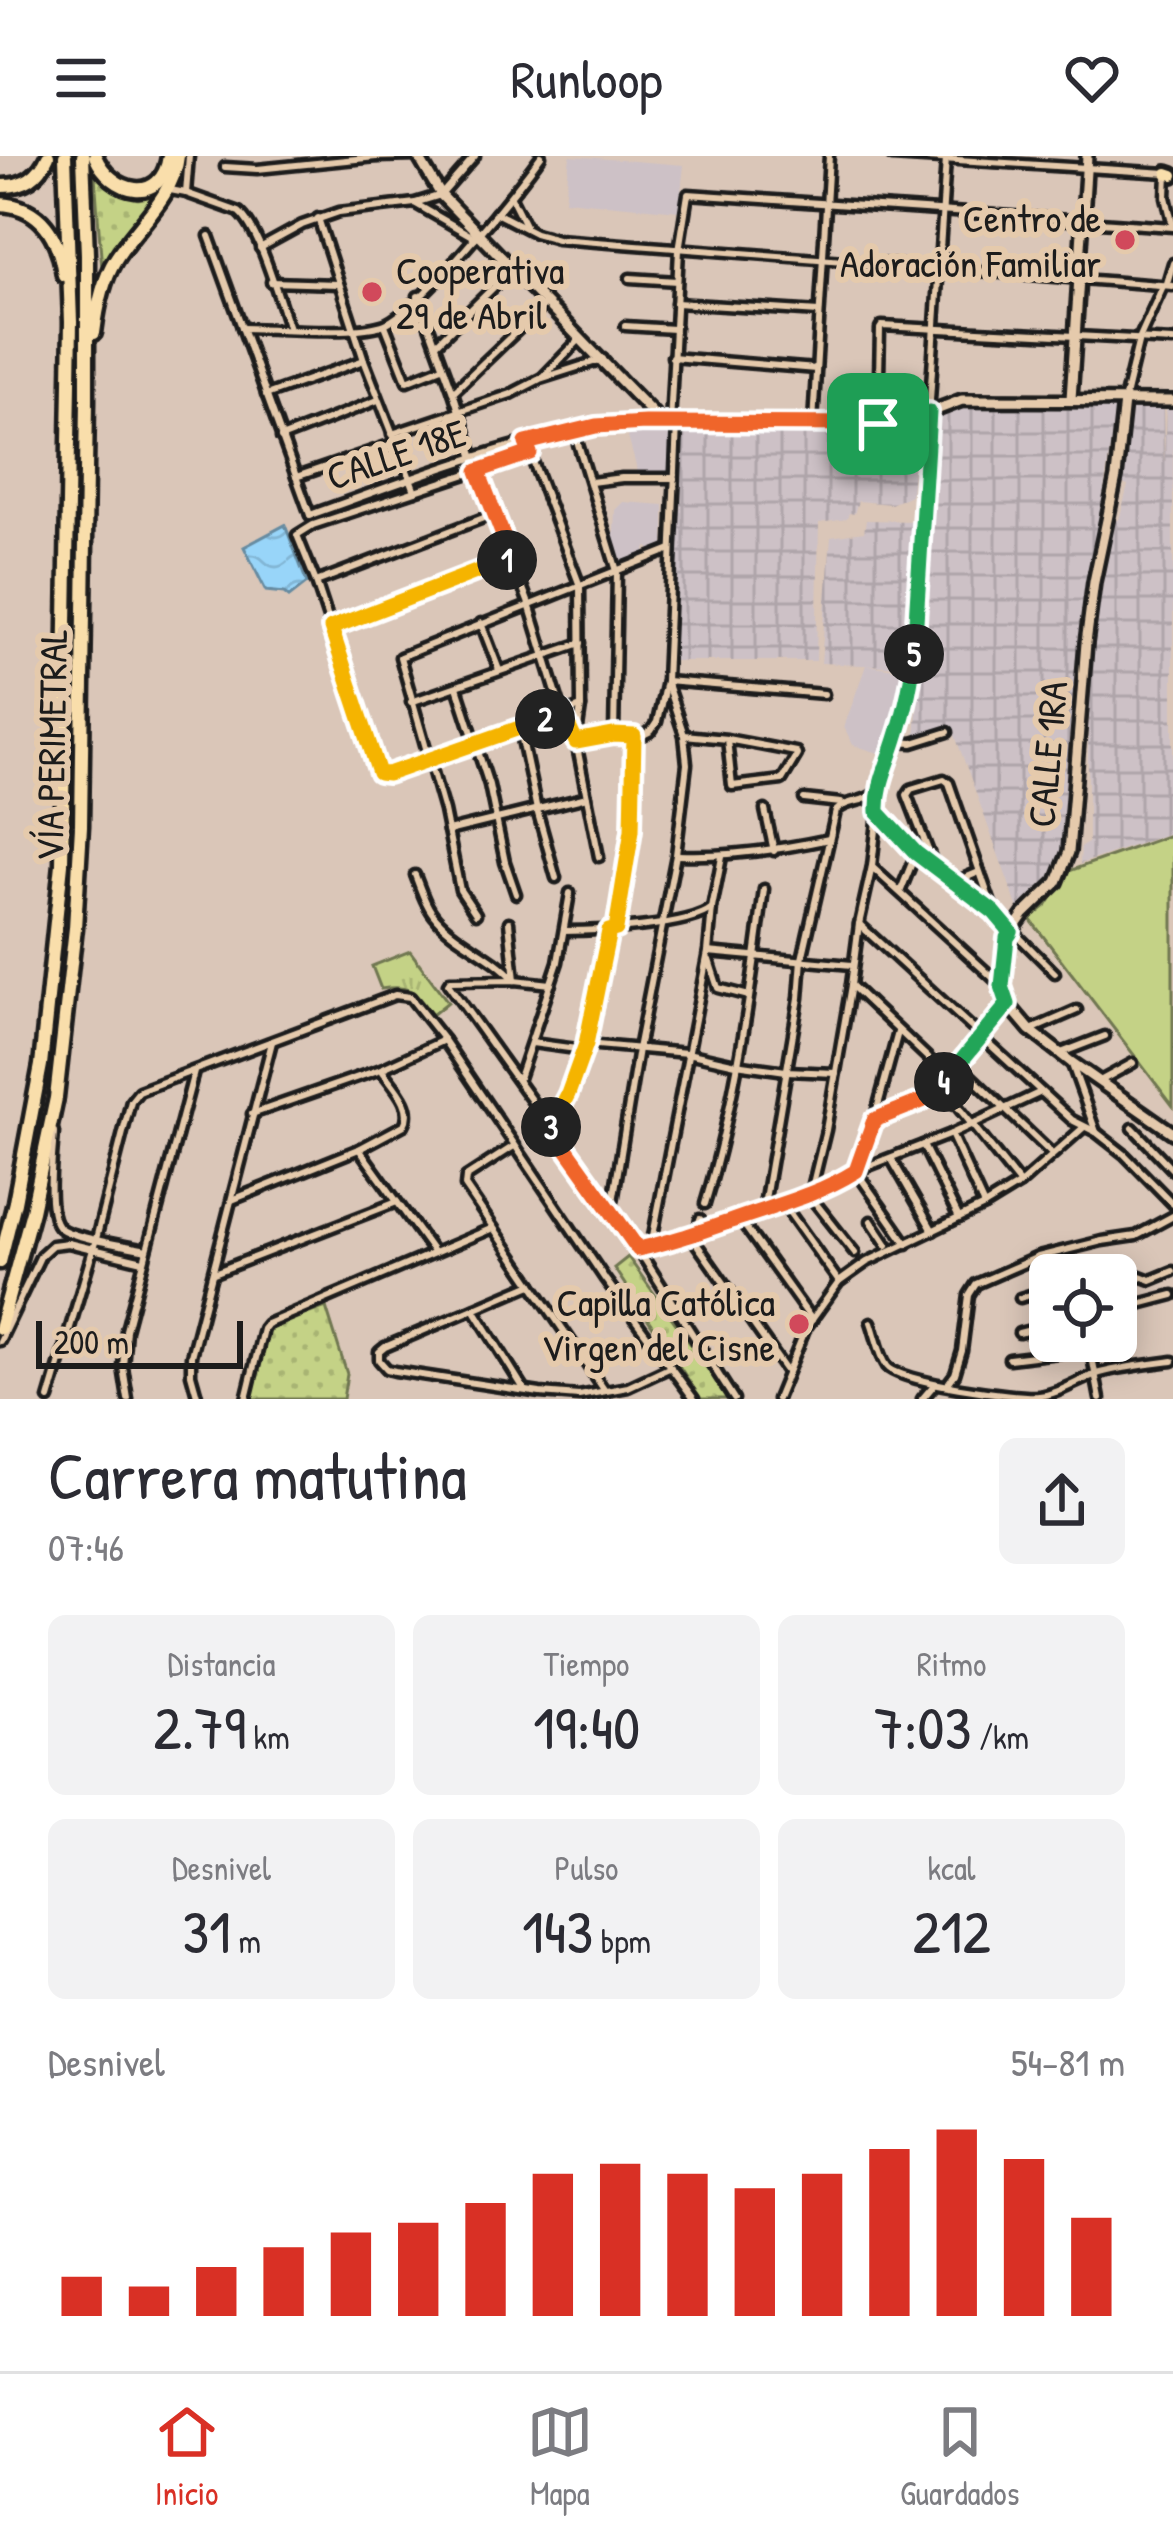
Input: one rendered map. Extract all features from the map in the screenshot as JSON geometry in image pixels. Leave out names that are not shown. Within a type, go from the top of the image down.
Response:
[{"type":"highway","points":[[0,186],[15,186],[34,177],[48,156]]},
{"type":"highway","name":"VÍA PERIMETRAL","points":[[0,1262],[41,1065],[63,824],[71,322],[65,156]]},
{"type":"highway","name":"VÍA PERIMETRAL","points":[[0,1328],[56,1099],[80,866],[88,254],[83,156]]},
{"type":"highway","points":[[95,156],[113,181],[140,189],[160,179],[174,156]]},
{"type":"highway","points":[[87,400],[96,319],[107,275],[167,190],[176,168],[174,156]]},
{"type":"highway","points":[[0,204],[28,209],[53,235],[62,260],[71,322]]},
{"type":"street","points":[[186,193],[189,156]]},
{"type":"street","points":[[225,167],[257,169],[417,156],[441,195],[477,236],[670,424]]},
{"type":"street","points":[[260,248],[318,218],[441,195],[475,156]]},
{"type":"street","points":[[242,328],[385,325],[477,236],[542,156]]},
{"type":"street","points":[[813,423],[830,156]]},
{"type":"street","points":[[576,742],[651,731],[666,681],[674,478],[672,357],[688,194],[1173,226],[1166,197],[1170,174],[1086,162],[892,156]]},
{"type":"street","points":[[810,1196],[872,866],[877,791],[911,686],[946,159]]},
{"type":"street","points":[[1071,399],[1086,162]]},
{"type":"street","points":[[167,190],[239,212],[248,220],[289,328]]},
{"type":"street","points":[[511,197],[525,225]]},
{"type":"street","points":[[415,203],[477,236]]},
{"type":"street","points":[[496,213],[546,237],[1168,285]]},
{"type":"street","points":[[318,218],[378,400],[415,491]]},
{"type":"street","points":[[209,236],[310,515],[313,525],[297,535],[379,773],[388,774],[581,707]]},
{"type":"street","name":"CALLE 1RA","points":[[1011,932],[1057,882],[1069,852],[1086,643],[1116,477],[1124,401],[1139,339],[1168,285],[1173,263]]},
{"type":"street","points":[[436,344],[513,268]]},
{"type":"street","points":[[631,278],[677,281]]},
{"type":"street","points":[[272,282],[338,284]]},
{"type":"street","points":[[418,296],[576,742],[598,857]]},
{"type":"street","points":[[454,392],[547,302]]},
{"type":"street","points":[[676,303],[819,312]]},
{"type":"street","points":[[385,325],[407,381],[444,366]]},
{"type":"street","points":[[625,326],[674,329]]},
{"type":"street","points":[[878,424],[881,327],[1173,341]]},
{"type":"street","points":[[540,379],[582,337]]},
{"type":"street","points":[[672,357],[816,369]]},
{"type":"street","points":[[296,477],[540,379],[603,359]]},
{"type":"street","points":[[266,395],[364,360]]},
{"type":"street","points":[[281,438],[378,400]]},
{"type":"street","name":"CALLE 18E","points":[[310,515],[474,459],[596,426],[878,424],[910,420],[962,400],[1173,401]]},
{"type":"street","points":[[574,431],[616,571],[614,735]]},
{"type":"street","points":[[526,443],[580,586],[581,707],[576,742]]},
{"type":"street","name":"CALLE 18E","points":[[313,525],[530,453]]},
{"type":"street","points":[[591,482],[674,478]]},
{"type":"street","points":[[316,581],[494,514]]},
{"type":"street","points":[[476,914],[460,890],[400,657],[671,549]]},
{"type":"street","points":[[331,628],[512,559]]},
{"type":"street","points":[[481,623],[500,671]]},
{"type":"street","points":[[411,703],[581,644]]},
{"type":"street","points":[[666,681],[824,694]]},
{"type":"street","points":[[610,1214],[676,855],[687,764],[684,735],[666,681]]},
{"type":"street","points":[[457,687],[516,894]]},
{"type":"street","points":[[520,728],[556,878]]},
{"type":"street","points":[[895,742],[913,743],[948,732]]},
{"type":"street","points":[[684,735],[727,739],[797,755],[782,780],[730,786],[727,739]]},
{"type":"street","points":[[551,1126],[585,1047],[612,930],[632,830],[634,736]]},
{"type":"street","points":[[935,868],[907,794],[944,779],[994,912]]},
{"type":"street","points":[[804,799],[845,803],[866,800],[877,791]]},
{"type":"street","points":[[448,831],[587,796]]},
{"type":"street","points":[[763,1211],[800,998],[802,959],[836,811],[845,803]]},
{"type":"street","points":[[765,810],[774,851]]},
{"type":"street","points":[[878,812],[916,853],[994,912],[1055,973]]},
{"type":"street","points":[[676,855],[774,851],[829,839]]},
{"type":"street","points":[[901,890],[916,853]]},
{"type":"street","points":[[651,1246],[708,955],[722,856]]},
{"type":"street","points":[[872,866],[1002,986]]},
{"type":"street","points":[[952,883],[980,872]]},
{"type":"street","points":[[415,875],[435,917],[515,980]]},
{"type":"street","points":[[705,1204],[749,996],[764,889]]},
{"type":"street","points":[[518,1081],[551,984],[570,892]]},
{"type":"street","points":[[564,931],[612,930],[699,917],[712,908]]},
{"type":"street","points":[[509,922],[515,980]]},
{"type":"street","points":[[859,924],[1072,1120],[1096,1132],[1153,1180],[1173,1204]]},
{"type":"street","points":[[1011,932],[1002,986],[1008,1004],[1030,1030],[1173,1133]]},
{"type":"street","points":[[708,955],[852,964]]},
{"type":"street","points":[[708,955],[718,988],[749,996]]},
{"type":"street","points":[[551,984],[450,981],[449,988],[638,1249],[734,1399]]},
{"type":"street","points":[[851,985],[948,1077]]},
{"type":"street","points":[[49,1399],[131,1101],[139,1091],[403,994],[444,1040],[605,1279],[694,1399]]},
{"type":"street","points":[[874,1120],[922,1101],[941,1086],[1008,1004]]},
{"type":"street","points":[[1030,1030],[1077,1010]]},
{"type":"street","points":[[856,1171],[898,1031]]},
{"type":"street","points":[[1061,1053],[1105,1036]]},
{"type":"street","points":[[253,1114],[381,1070],[444,1040]]},
{"type":"street","points":[[199,1399],[190,1364],[272,1042]]},
{"type":"street","points":[[532,1042],[687,1052],[736,1064],[836,1073]]},
{"type":"street","points":[[1071,1062],[1096,1132]]},
{"type":"street","points":[[1100,1081],[1133,1063]]},
{"type":"street","points":[[958,1064],[1052,1154]]},
{"type":"street","points":[[232,1200],[358,1149],[404,1125],[409,1110],[381,1070]]},
{"type":"street","points":[[128,1399],[123,1367],[126,1330],[194,1072]]},
{"type":"street","points":[[941,1086],[1020,1184]]},
{"type":"street","points":[[638,1249],[810,1196],[856,1171],[1041,1092]]},
{"type":"street","points":[[0,1341],[40,1255],[58,1236],[51,1204],[56,1099]]},
{"type":"street","points":[[777,1399],[806,1328],[839,1282],[867,1262],[1020,1184],[1084,1127]]},
{"type":"street","points":[[1133,1128],[1173,1170]]},
{"type":"street","points":[[951,1134],[984,1206]]},
{"type":"street","points":[[923,1144],[959,1218]]},
{"type":"street","points":[[514,1146],[466,1177],[467,1192],[606,1393]]},
{"type":"street","points":[[358,1149],[435,1254]]},
{"type":"street","points":[[891,1158],[933,1231]]},
{"type":"street","points":[[856,1171],[907,1244]]},
{"type":"street","points":[[810,1196],[854,1252]]},
{"type":"street","points":[[214,1273],[397,1202]]},
{"type":"street","points":[[784,1205],[839,1282]]},
{"type":"street","points":[[948,1384],[956,1374],[969,1295],[976,1284],[1038,1257],[1136,1236],[1173,1216]]},
{"type":"street","points":[[53,1218],[70,1233],[146,1250]]},
{"type":"street","points":[[739,1218],[812,1320]]},
{"type":"street","points":[[694,1235],[700,1219]]},
{"type":"street","points":[[871,1221],[887,1245]]},
{"type":"street","points":[[246,1399],[267,1324],[493,1228]]},
{"type":"street","points":[[694,1235],[787,1372]]},
{"type":"street","points":[[49,1247],[68,1243],[143,1261]]},
{"type":"street","points":[[1137,1275],[1151,1280],[1173,1271]]},
{"type":"street","points":[[532,1284],[385,1347],[379,1360],[395,1371],[579,1396],[628,1387],[671,1367]]},
{"type":"street","points":[[1021,1298],[1029,1295]]},
{"type":"street","points":[[1137,1304],[1173,1295]]},
{"type":"street","points":[[474,1309],[524,1390]]},
{"type":"street","points":[[872,1322],[891,1371],[934,1385],[1042,1396],[1097,1374],[1173,1361]]},
{"type":"street","points":[[1019,1333],[1029,1330]]},
{"type":"street","points":[[1009,1359],[1029,1356]]},
{"type":"street","points":[[1094,1362],[1100,1399]]},
{"type":"street","points":[[922,1399],[934,1385]]},
{"type":"shaded area","points":[[570,156],[684,165],[679,211],[565,200]]},
{"type":"shaded area","points":[[1128,405],[1163,406],[1164,464],[1166,405],[1173,406],[1173,832],[1080,864],[1081,847],[1088,843],[1091,658],[1113,519],[1119,520],[1128,486],[1121,483]]},
{"type":"shaded area","points":[[1116,406],[1077,681],[1064,861],[1060,873],[1020,914],[953,730],[915,741],[935,420],[964,407]]},
{"type":"shaded area","points":[[671,429],[668,477],[637,477],[626,430]]},
{"type":"shaded area","points":[[682,431],[916,432],[911,495],[891,504],[858,501],[847,519],[819,523],[816,661],[673,661]]},
{"type":"shaded area","points":[[623,502],[664,505],[664,548],[645,548],[646,553],[617,565],[615,510]]},
{"type":"shaded area","points":[[866,520],[914,521],[904,667],[821,663],[831,537],[864,532]]},
{"type":"shaded area","points":[[866,665],[903,670],[882,754],[853,745],[844,727]]},
{"type":"green space","points":[[94,162],[107,182],[127,193],[143,191],[169,175],[102,270]]},
{"type":"green space","points":[[1173,834],[1173,1106],[1030,919],[1047,905],[1069,871]]},
{"type":"green space","points":[[410,951],[448,1002],[432,1015],[411,992],[381,989],[372,966]]},
{"type":"green space","points":[[628,1257],[729,1399],[701,1399],[614,1268]]},
{"type":"green space","points":[[326,1307],[347,1374],[343,1399],[251,1399],[268,1328]]},
{"type":"water","points":[[285,525],[307,583],[289,597],[266,591],[244,547]]},
{"type":"place","name":"Centro de Adoración Familiar","points":[[1125,240]]},
{"type":"place","name":"Cooperativa 29 de Abril","points":[[372,292]]},
{"type":"place","name":"Capilla Católica Virgen del Cisne","points":[[799,1324]]},
{"type":"route","points":[[929,412],[911,686],[877,791],[878,812],[916,853],[994,912],[1011,932],[1002,986],[1008,1004],[941,1086],[922,1101],[874,1120],[856,1171],[810,1196],[638,1249],[551,1126],[584,1050],[609,931],[616,929],[632,830],[634,736],[576,742],[562,712],[388,774],[379,773],[331,628],[512,559],[478,471],[530,453],[526,443],[596,426],[645,423],[878,424],[929,412]]}]
